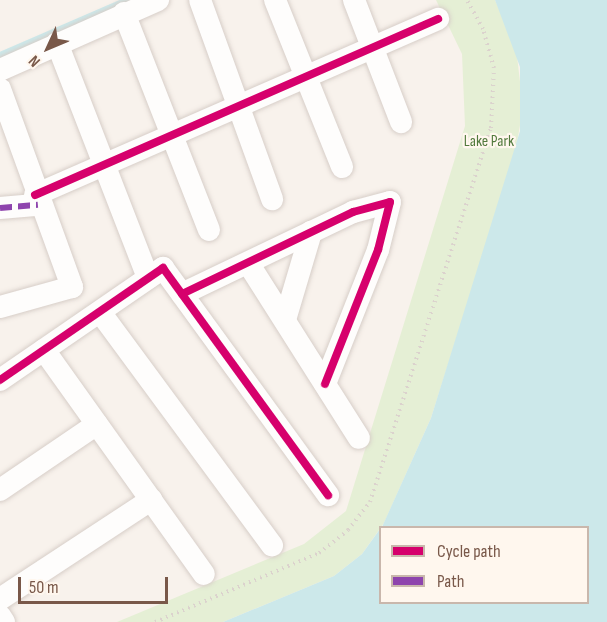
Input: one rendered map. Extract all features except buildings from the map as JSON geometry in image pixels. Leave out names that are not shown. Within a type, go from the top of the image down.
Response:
[{"type":"street","points":[[0,70],[158,0]]},
{"type":"street","points":[[200,0],[272,199]]},
{"type":"street","points":[[275,0],[342,167]]},
{"type":"street","points":[[354,0],[374,44],[401,122]]},
{"type":"street","points":[[124,14],[209,230]]},
{"type":"street","points":[[0,208],[37,200],[104,164],[374,44],[438,19]]},
{"type":"street","points":[[57,43],[148,278]]},
{"type":"street","points":[[0,89],[37,200],[72,287],[272,545]]},
{"type":"street","points":[[182,294],[383,200],[390,202],[378,250],[325,384]]},
{"type":"street","points":[[285,320],[311,232]]},
{"type":"street","points":[[248,263],[359,438]]},
{"type":"street","points":[[0,380],[163,268],[328,495]]},
{"type":"street","points":[[0,307],[72,287]]},
{"type":"street","points":[[44,350],[204,574]]},
{"type":"street","points":[[0,490],[97,424]]},
{"type":"street","points":[[0,599],[151,500]]},
{"type":"street","points":[[0,616],[4,622]]},
{"type":"path","points":[[155,622],[319,552],[348,530],[374,494],[491,128],[494,68],[483,29],[467,0]]},
{"type":"green space","name":"Lake Park","points":[[436,0],[495,0],[516,47],[523,108],[515,154],[431,418],[384,523],[379,526],[379,530],[362,554],[334,576],[223,622],[117,622],[304,544],[346,511],[465,126],[462,54]]},
{"type":"water","points":[[495,0],[607,0],[607,622],[223,622],[334,576],[362,554],[379,530],[379,604],[589,604],[589,526],[382,526],[431,418],[520,131],[520,67]]},
{"type":"waterway","points":[[0,55],[127,0]]},
{"type":"marked path","points":[[0,208],[38,205]]},
{"type":"cycle path","points":[[35,195],[438,19]]},
{"type":"cycle path","points":[[182,294],[353,212],[390,202],[378,250],[325,384]]},
{"type":"cycle path","points":[[0,380],[163,268],[328,495]]}]
